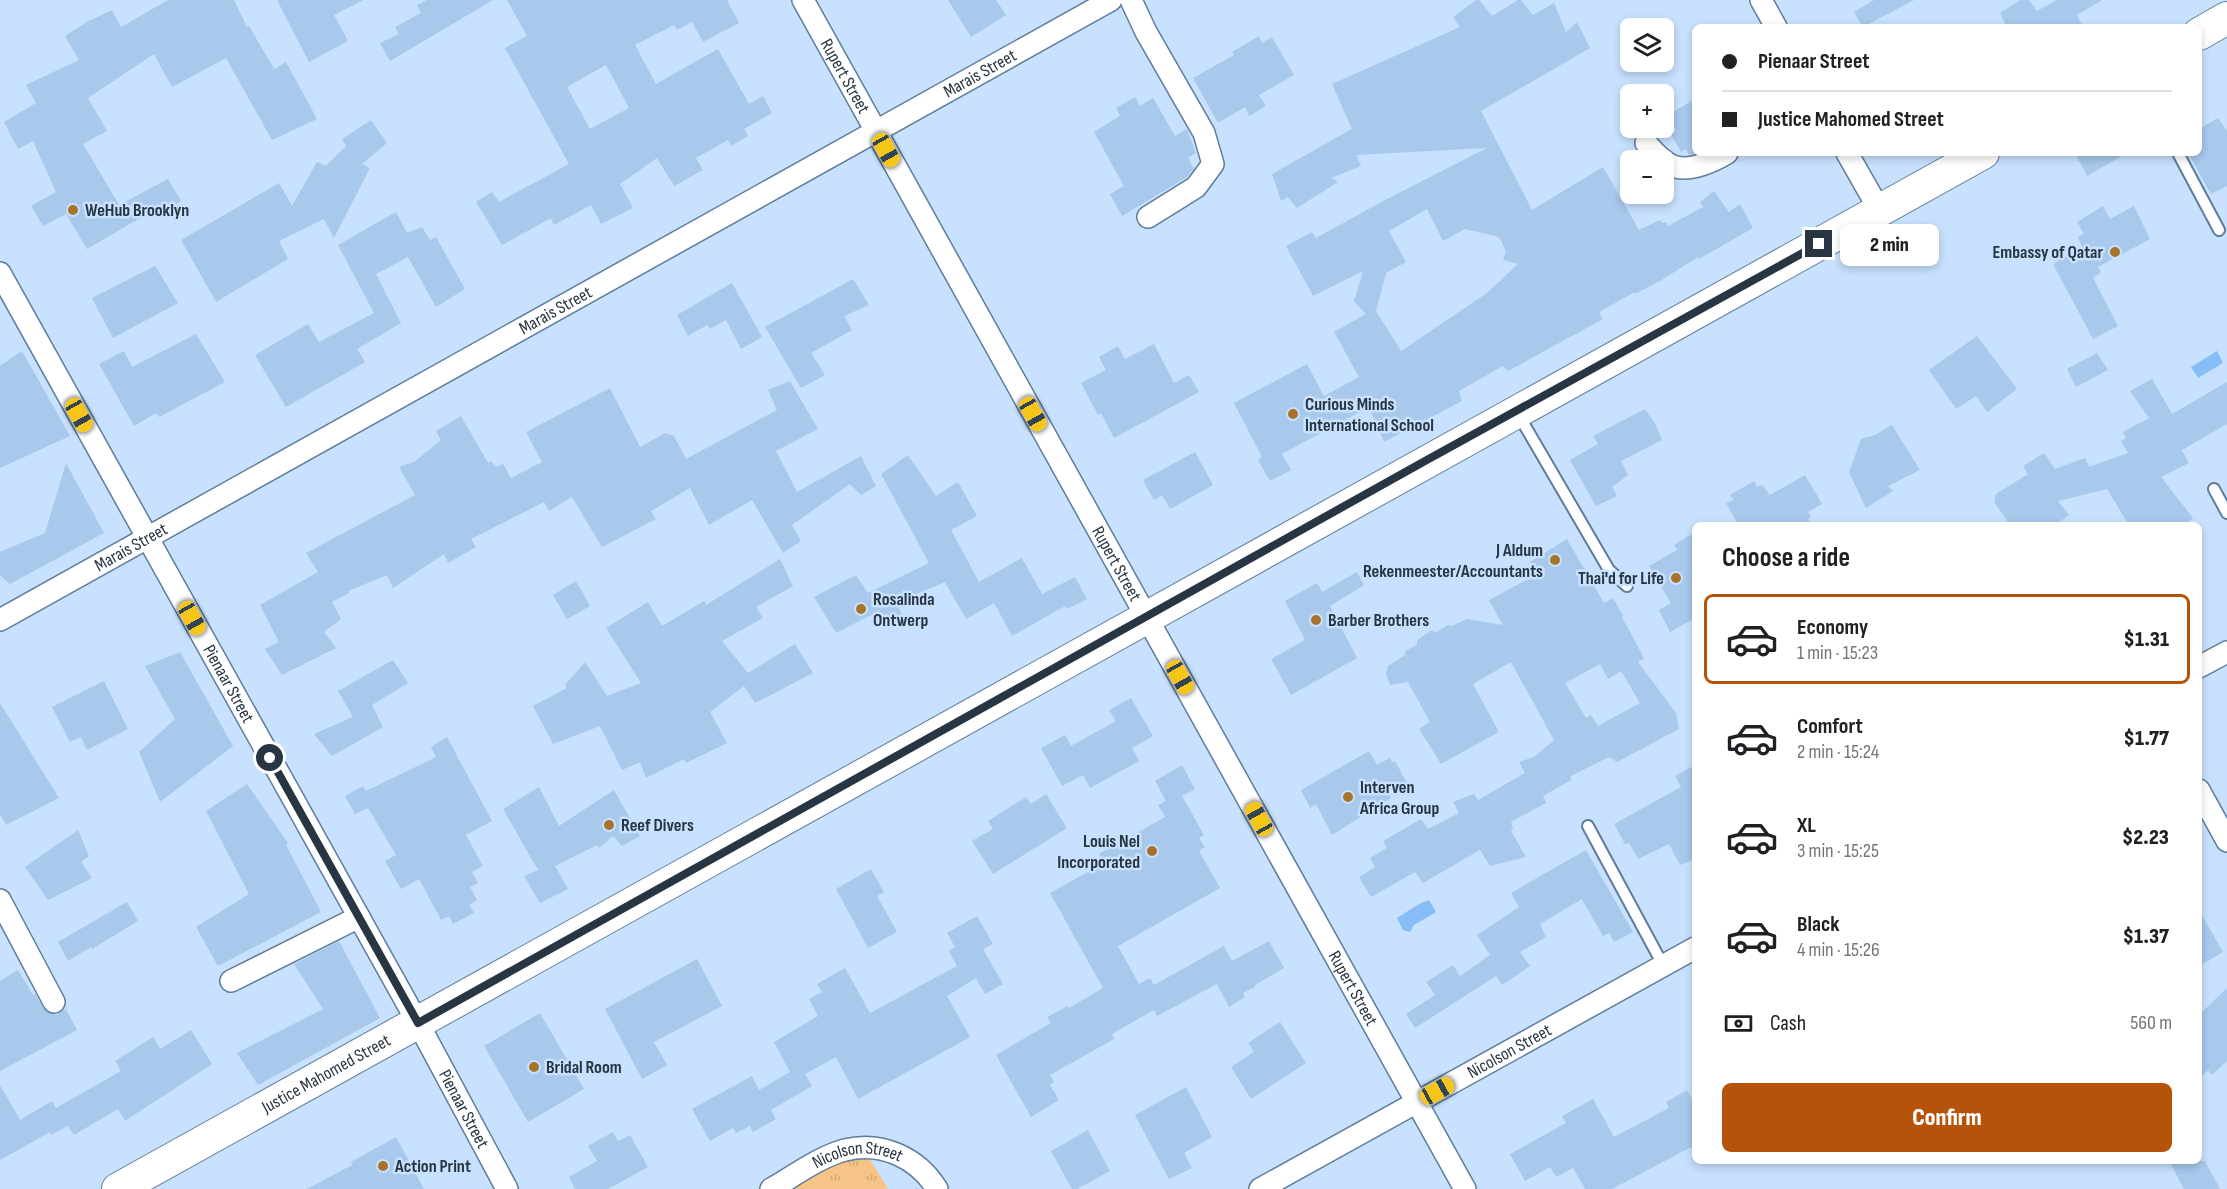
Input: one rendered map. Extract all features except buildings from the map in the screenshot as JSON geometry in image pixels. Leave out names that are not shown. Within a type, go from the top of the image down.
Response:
[{"type":"main road","points":[[2202,32],[2227,18]]},
{"type":"main road","name":"Justice Mahomed Street","points":[[118,1189],[1978,156]]},
{"type":"street","name":"Rupert Street","points":[[802,0],[1465,1189]]},
{"type":"street","name":"Marais Street","points":[[0,620],[1111,0]]},
{"type":"street","points":[[1131,0],[1146,32],[1204,133],[1213,164],[1196,187],[1148,217]]},
{"type":"street","points":[[1761,0],[1774,24]]},
{"type":"street","points":[[1646,143],[1660,158],[1677,167],[1697,166],[1720,156]]},
{"type":"street","points":[[1849,156],[1880,211]]},
{"type":"street","name":"Pienaar Street","points":[[0,273],[418,1023],[507,1189]]},
{"type":"street","points":[[2202,666],[2227,652]]},
{"type":"street","points":[[2202,795],[2227,841]]},
{"type":"street","points":[[0,900],[54,1002]]},
{"type":"street","points":[[231,981],[359,917]]},
{"type":"street","name":"Nicolson Street","points":[[1260,1189],[1692,950]]},
{"type":"street","name":"Nicolson Street","points":[[771,1189],[830,1156],[845,1150],[869,1148],[906,1157],[926,1173],[937,1189]]},
{"type":"lane","points":[[2180,156],[2219,230]]},
{"type":"lane","points":[[1516,411],[1609,570],[1627,586]]},
{"type":"lane","points":[[2214,489],[2227,513]]},
{"type":"lane","points":[[1588,826],[1663,966]]},
{"type":"green space","points":[[863,1148],[888,1189],[789,1189]]},
{"type":"water","points":[[2217,351],[2223,363],[2198,378],[2191,367]]},
{"type":"water","points":[[1429,900],[1436,912],[1414,925],[1410,932],[1403,930],[1397,918]]},
{"type":"place","name":"WeHub Brooklyn","points":[[73,210]]},
{"type":"place","name":"Embassy of Qatar","points":[[2115,252]]},
{"type":"place","name":"Curious Minds International School","points":[[1293,414]]},
{"type":"place","name":"J Aldum Rekenmeester/Accountants","points":[[1555,560]]},
{"type":"place","name":"Thai'd for Life","points":[[1676,578]]},
{"type":"place","name":"Rosalinda Ontwerp","points":[[861,609]]},
{"type":"place","name":"Barber Brothers","points":[[1316,620]]},
{"type":"place","name":"Interven Africa Group","points":[[1348,797]]},
{"type":"place","name":"Reef Divers","points":[[609,825]]},
{"type":"place","name":"Louis Nel Incorporated","points":[[1152,851]]},
{"type":"place","name":"Bridal Room","points":[[534,1067]]},
{"type":"place","name":"Action Print","points":[[383,1166]]},
{"type":"route","points":[[270,758],[418,1023],[1425,461],[1819,244]]}]
